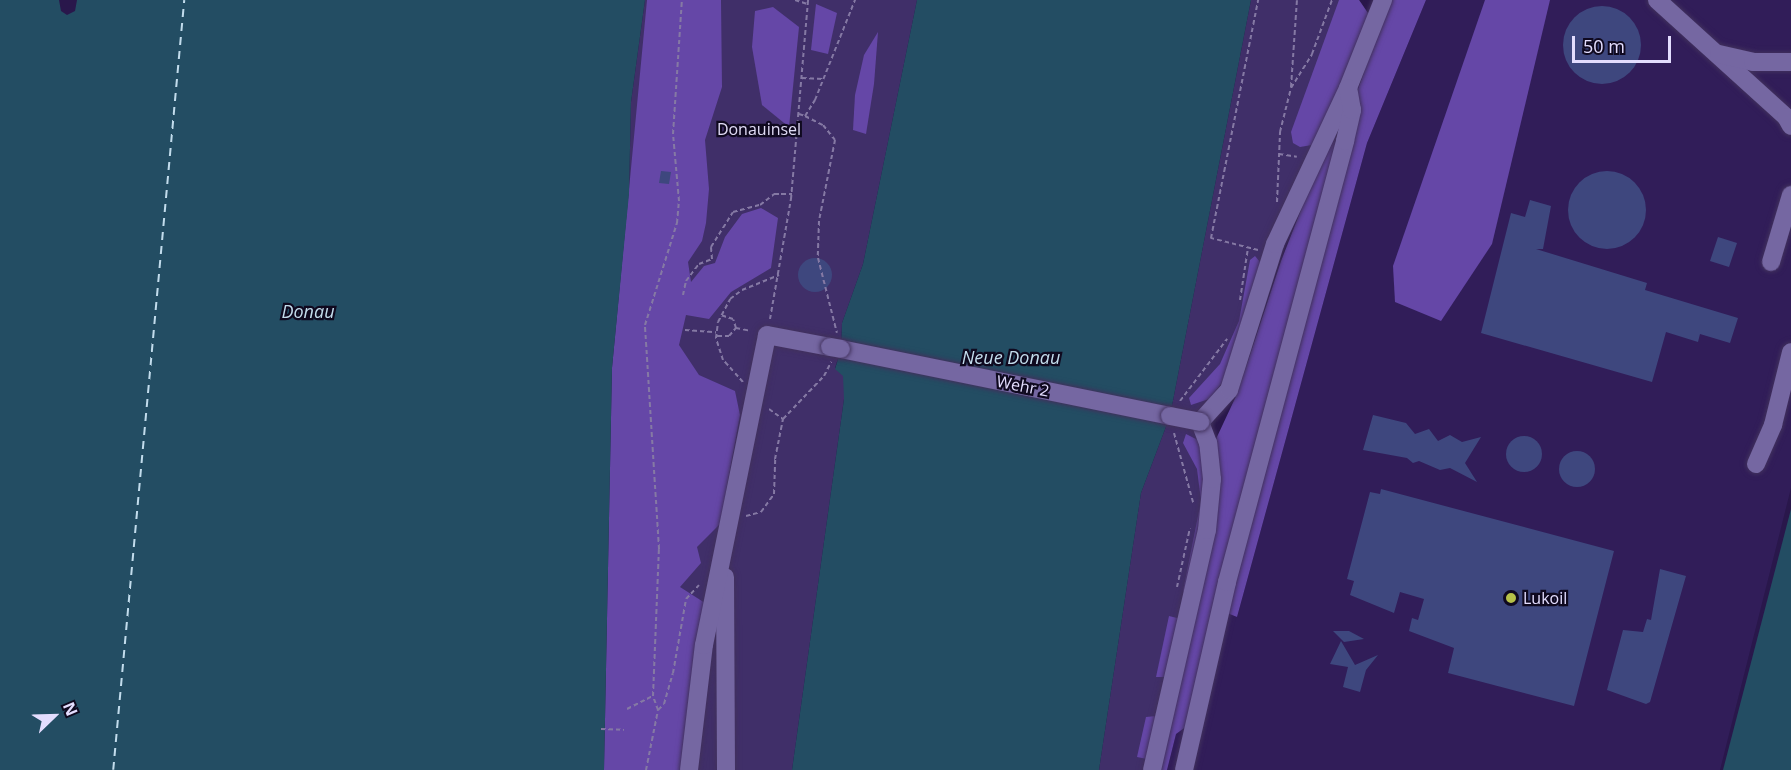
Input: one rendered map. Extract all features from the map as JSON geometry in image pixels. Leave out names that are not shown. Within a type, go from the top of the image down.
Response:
[{"type":"street","points":[[1657,0],[1786,117],[1791,126]]},
{"type":"street","points":[[1152,770],[1207,530],[1212,479],[1208,443],[1200,422],[1229,390],[1275,244],[1312,160],[1348,88],[1382,4]]},
{"type":"street","points":[[1718,54],[1753,62],[1791,62]]},
{"type":"street","points":[[1184,770],[1227,582],[1345,141],[1352,110],[1348,88]]},
{"type":"street","points":[[1771,262],[1791,195]]},
{"type":"street","points":[[689,770],[704,645],[756,389],[759,333]]},
{"type":"street","name":"Wehr 2","points":[[759,333],[1200,422]]},
{"type":"street","points":[[1756,464],[1773,425],[1791,352]]},
{"type":"street","points":[[720,567],[725,574],[726,770]]},
{"type":"path","points":[[646,770],[658,710],[653,696],[658,506],[645,325],[677,223],[679,201],[673,134],[682,0]]},
{"type":"path","points":[[736,328],[759,333],[779,274],[792,194],[808,2],[795,0]]},
{"type":"path","points":[[805,116],[824,79],[855,0]]},
{"type":"path","points":[[1244,247],[1211,238],[1258,0]]},
{"type":"path","points":[[1277,210],[1280,132],[1291,88],[1297,0]]},
{"type":"path","points":[[1291,88],[1312,54],[1332,0]]},
{"type":"path","points":[[802,78],[824,79]]},
{"type":"path","points":[[799,114],[823,125],[835,140],[832,168]]},
{"type":"path","points":[[1279,154],[1312,160]]},
{"type":"path","points":[[683,295],[686,282],[699,264],[712,259],[711,247],[733,212],[759,205],[774,194],[792,194]]},
{"type":"path","points":[[756,389],[730,370],[716,334],[721,315],[742,290],[779,274]]},
{"type":"path","points":[[721,315],[733,318],[736,328]]},
{"type":"path","points":[[685,330],[729,336],[736,328]]},
{"type":"path","points":[[772,412],[783,419]]},
{"type":"path","points":[[732,514],[753,515],[769,504]]},
{"type":"path","points":[[658,710],[664,704],[673,673],[686,599],[706,581]]},
{"type":"path","points":[[627,710],[653,696]]},
{"type":"path","points":[[601,729],[624,730]]},
{"type":"shaded area","points":[[647,0],[721,0],[722,87],[705,140],[709,189],[706,223],[702,241],[688,262],[691,282],[704,266],[715,263],[725,237],[742,214],[761,208],[778,218],[771,268],[731,292],[709,319],[686,315],[679,345],[699,375],[735,391],[740,415],[720,524],[697,547],[701,563],[680,587],[705,603],[683,770],[604,770],[612,368]]},
{"type":"shaded area","points":[[1339,0],[1359,0],[1372,19],[1312,145],[1300,147],[1293,143],[1291,132]]},
{"type":"shaded area","points":[[1390,0],[1426,0],[1367,143],[1237,617],[1217,609],[1187,726],[1176,734],[1167,770],[1159,770],[1216,439],[1237,394],[1281,261],[1324,151],[1336,127],[1345,125]]},
{"type":"shaded area","points":[[1426,0],[1791,0],[1791,488],[1720,770],[1167,770],[1176,733],[1187,726],[1217,609],[1237,617],[1367,143]]},
{"type":"shaded area","points":[[1485,0],[1550,0],[1492,244],[1441,321],[1395,302],[1393,266]]},
{"type":"shaded area","points":[[816,4],[837,13],[828,54],[811,50]]},
{"type":"shaded area","points":[[773,7],[799,27],[789,127],[762,105],[752,47],[755,11]]},
{"type":"shaded area","points":[[878,32],[874,84],[866,134],[853,130],[855,95],[864,55]]},
{"type":"shaded area","points":[[1255,256],[1260,262],[1222,383],[1209,399],[1191,405],[1189,398],[1220,364],[1239,321],[1250,260]]},
{"type":"shaded area","points":[[1186,434],[1200,441],[1206,497],[1189,593],[1183,591],[1201,501],[1197,469],[1183,443]]},
{"type":"shaded area","points":[[1169,616],[1181,619],[1167,677],[1156,677]]},
{"type":"shaded area","points":[[1156,716],[1147,759],[1137,757],[1146,717]]},
{"type":"green space","name":"Donauinsel","points":[[645,0],[917,0],[863,264],[842,323],[841,349],[835,368],[844,376],[844,399],[792,770],[604,770],[612,368],[629,194],[631,102]]},
{"type":"green space","points":[[1251,0],[1359,0],[1372,19],[1268,238],[1222,383],[1209,399],[1200,441],[1206,497],[1147,770],[1099,770],[1141,493],[1170,416]]},
{"type":"water","name":"Donau","points":[[0,0],[59,0],[61,11],[67,15],[75,11],[77,0],[645,0],[631,102],[629,194],[612,368],[604,770],[0,770]]},
{"type":"water","name":"Neue Donau","points":[[917,0],[1251,0],[1170,416],[1141,493],[1099,770],[792,770],[844,399],[843,376],[835,369],[841,349],[842,323],[863,264]]},
{"type":"water","points":[[1791,509],[1791,770],[1723,770]]},
{"type":"building","points":[[1602,6],[1617,9],[1630,17],[1638,30],[1641,45],[1638,60],[1630,73],[1617,81],[1602,84],[1587,81],[1574,73],[1566,60],[1563,45],[1566,30],[1574,17],[1587,9]]},
{"type":"building","points":[[661,171],[671,172],[669,184],[659,183]]},
{"type":"building","points":[[1607,171],[1622,174],[1635,182],[1643,195],[1646,210],[1643,225],[1635,238],[1622,246],[1607,249],[1592,246],[1579,238],[1571,225],[1568,210],[1571,195],[1579,182],[1592,174]]},
{"type":"building","points":[[1530,200],[1551,206],[1543,249],[1536,249],[1647,283],[1645,290],[1738,318],[1730,343],[1700,334],[1698,342],[1666,332],[1652,382],[1481,333],[1511,213],[1525,217]]},
{"type":"building","points":[[1718,237],[1737,243],[1729,267],[1710,261]]},
{"type":"building","points":[[815,258],[827,263],[832,275],[827,287],[815,292],[803,287],[798,275],[803,263]]},
{"type":"building","points":[[1373,415],[1406,423],[1415,434],[1429,429],[1438,441],[1450,435],[1462,442],[1481,437],[1465,463],[1477,482],[1450,468],[1440,470],[1419,461],[1413,463],[1407,458],[1363,450]]},
{"type":"building","points":[[1524,436],[1537,441],[1542,454],[1537,467],[1524,472],[1511,467],[1506,454],[1511,441]]},
{"type":"building","points":[[1577,451],[1590,456],[1595,469],[1590,482],[1577,487],[1564,482],[1559,469],[1564,456]]},
{"type":"building","name":"Lukoil","points":[[1381,489],[1614,551],[1574,706],[1448,673],[1454,648],[1409,631],[1412,618],[1418,620],[1424,599],[1400,592],[1394,613],[1350,595],[1354,581],[1347,579],[1370,492],[1380,494]]},
{"type":"building","points":[[1660,569],[1686,576],[1650,702],[1646,704],[1607,690],[1623,630],[1643,632],[1647,619],[1651,620]]},
{"type":"building","points":[[1333,631],[1349,631],[1364,639],[1344,642]]},
{"type":"building","points":[[1341,641],[1355,665],[1378,655],[1366,670],[1360,692],[1343,687],[1348,667],[1330,664]]},
{"type":"ferry route","points":[[113,770],[184,0]]},
{"type":"place","name":"Lukoil","points":[[1511,598]]}]
